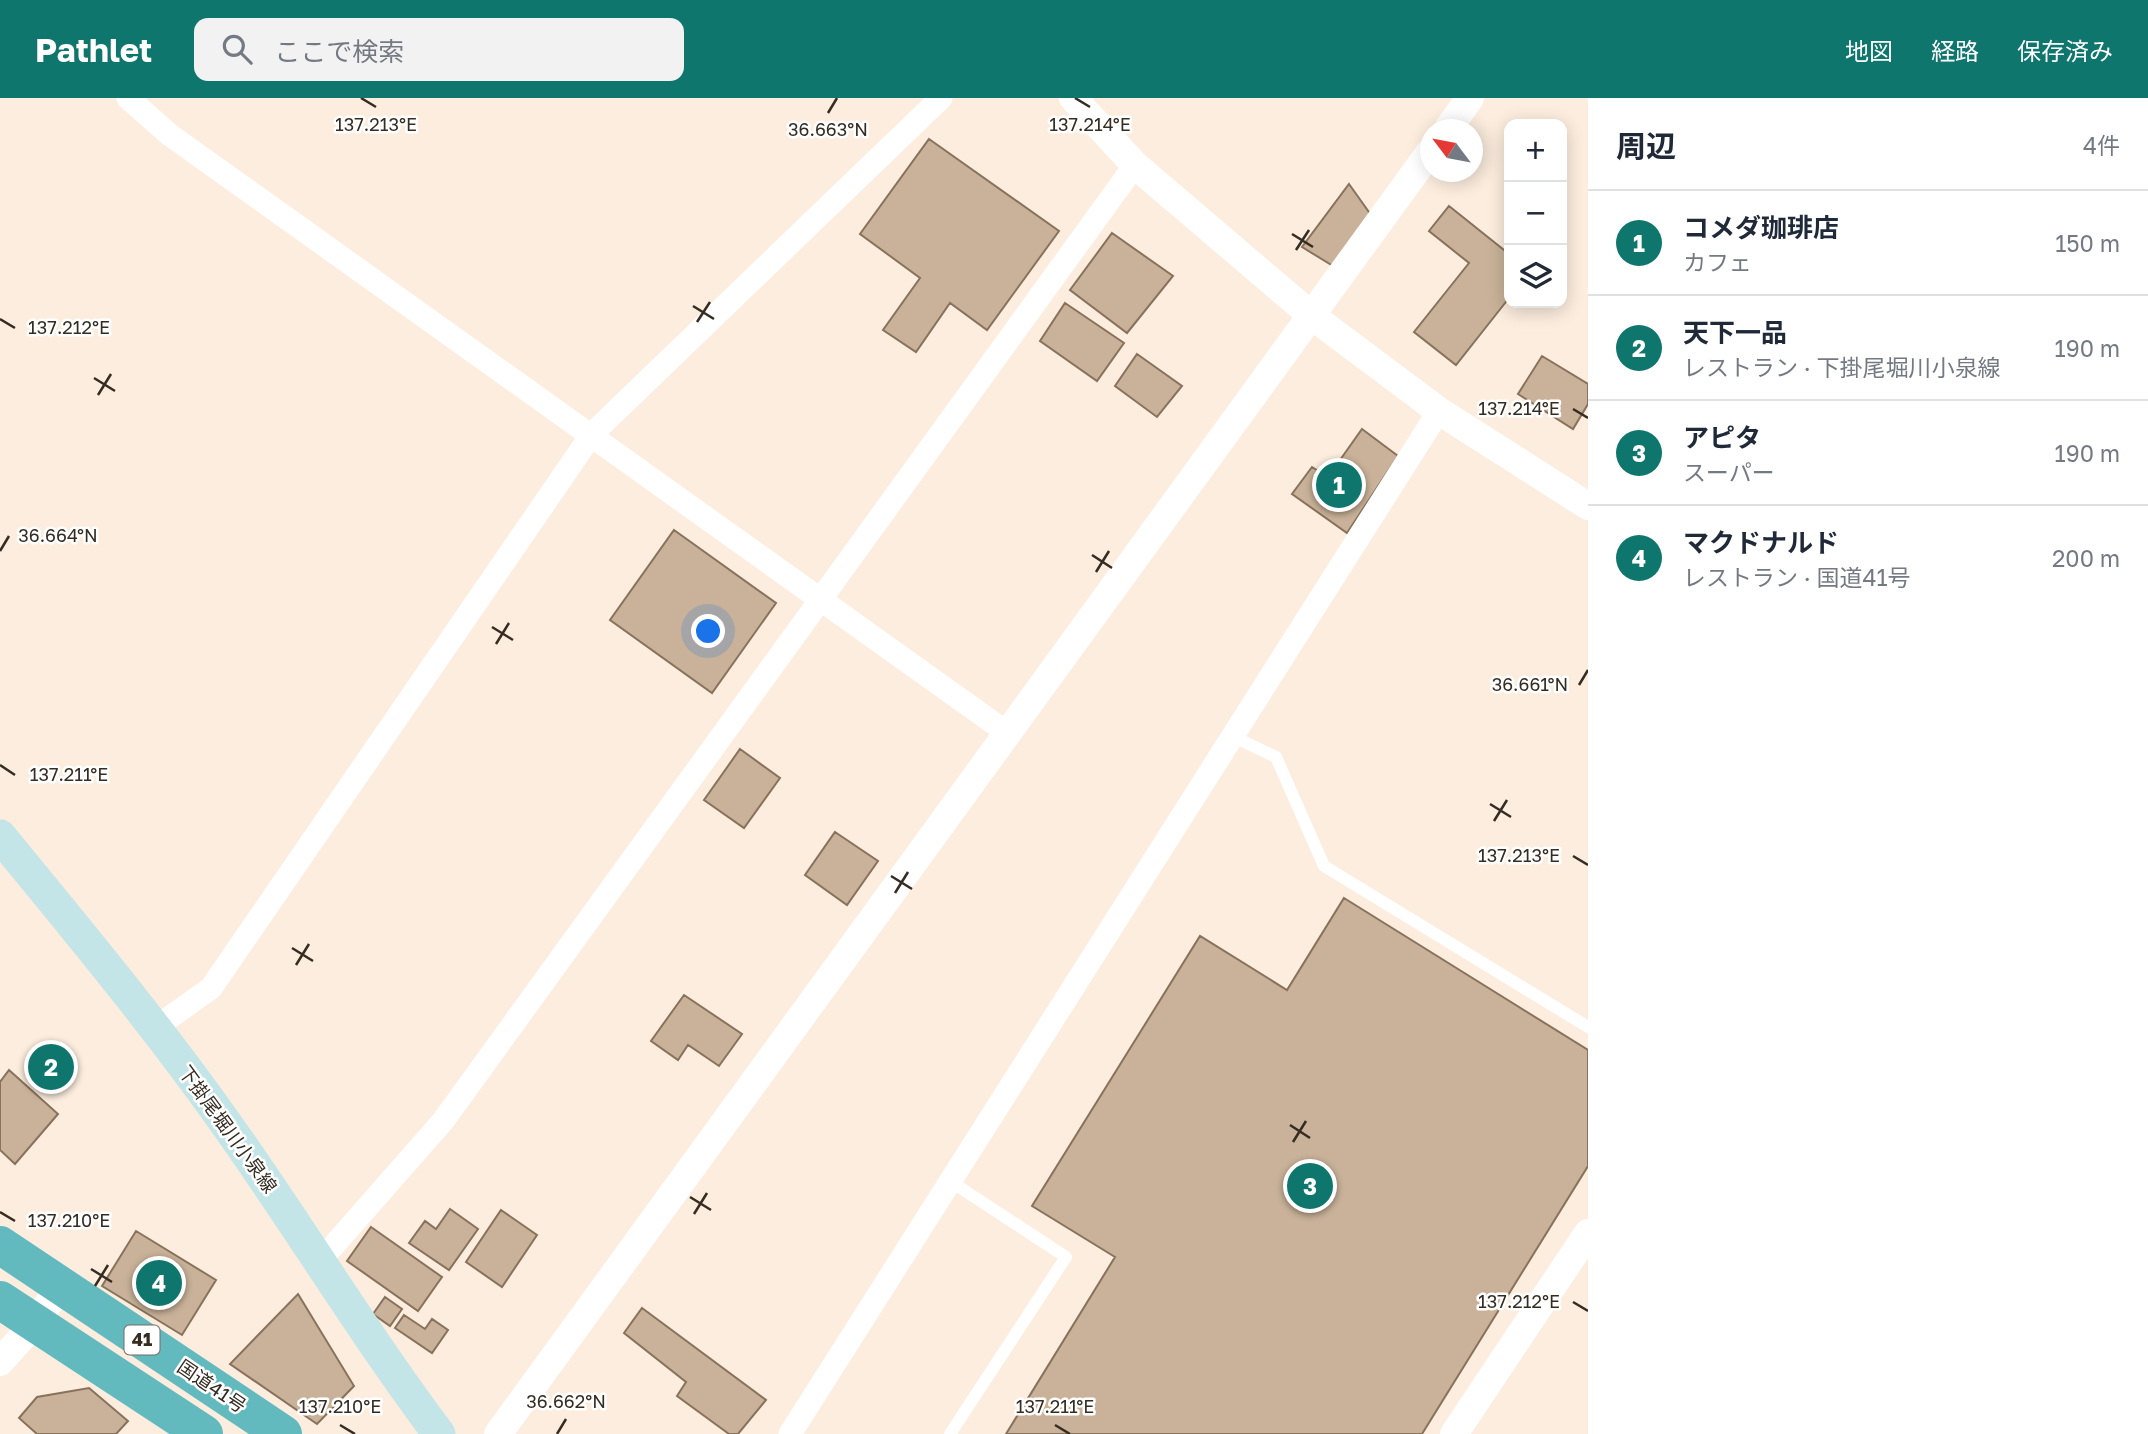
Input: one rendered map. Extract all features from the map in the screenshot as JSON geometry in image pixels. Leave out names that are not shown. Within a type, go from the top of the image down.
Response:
[{"type":"highway","name":"国道41号","points":[[0,1245],[283,1434]]},
{"type":"highway","name":"41","points":[[0,1300],[204,1434]]},
{"type":"main road","name":"下掛尾堀川小泉線","points":[[0,836],[155,1028],[240,1144],[366,1333],[439,1434]]},
{"type":"street","points":[[128,98],[170,135],[1006,732]]},
{"type":"street","points":[[155,1028],[211,988],[592,434],[941,98]]},
{"type":"street","points":[[1073,98],[1135,165],[1312,316],[1438,411],[1588,506]]},
{"type":"street","points":[[1455,119],[1470,98]]},
{"type":"street","points":[[320,1261],[443,1121],[1135,165]]},
{"type":"street","points":[[498,1434],[1420,166]]},
{"type":"street","points":[[790,1434],[1438,411]]},
{"type":"street","points":[[1454,1434],[1588,1234]]},
{"type":"street","points":[[0,1362],[36,1324],[61,1286]]},
{"type":"lane","points":[[1232,736],[1276,757],[1324,866],[1588,1027]]},
{"type":"lane","points":[[950,1181],[1066,1257],[950,1434]]},
{"type":"building","points":[[929,139],[1059,231],[987,330],[950,303],[916,352],[883,330],[920,278],[860,234]]},
{"type":"building","points":[[1349,184],[1371,215],[1333,266],[1302,247]]},
{"type":"building","points":[[1449,206],[1504,250],[1504,304],[1456,365],[1414,332],[1469,263],[1429,231]]},
{"type":"building","points":[[1112,233],[1173,276],[1127,333],[1070,290]]},
{"type":"building","points":[[1065,303],[1124,343],[1097,381],[1040,341]]},
{"type":"building","points":[[1137,354],[1182,386],[1157,417],[1115,386]]},
{"type":"building","points":[[1542,356],[1588,384],[1588,404],[1573,429],[1518,394]]},
{"type":"building","points":[[1362,429],[1398,456],[1347,533],[1292,494],[1312,467],[1328,477]]},
{"type":"building","points":[[674,530],[776,603],[712,693],[610,620]]},
{"type":"building","points":[[740,749],[780,778],[744,828],[704,800]]},
{"type":"building","points":[[835,832],[878,861],[847,905],[805,875]]},
{"type":"building","points":[[1344,898],[1588,1050],[1588,1166],[1422,1434],[1006,1434],[1115,1257],[1032,1206],[1200,936],[1287,990]]},
{"type":"building","points":[[684,995],[742,1034],[719,1066],[688,1045],[678,1060],[651,1041]]},
{"type":"building","points":[[9,1070],[58,1114],[15,1164],[0,1150],[0,1082]]},
{"type":"building","points":[[450,1209],[478,1229],[449,1270],[409,1243],[425,1221],[436,1229]]},
{"type":"building","points":[[501,1210],[537,1235],[502,1287],[466,1262]]},
{"type":"building","points":[[371,1227],[442,1277],[418,1311],[347,1261]]},
{"type":"building","points":[[136,1231],[216,1280],[182,1335],[102,1286]]},
{"type":"building","points":[[298,1294],[354,1386],[317,1424],[230,1364]]},
{"type":"building","points":[[385,1297],[402,1309],[390,1326],[373,1314]]},
{"type":"building","points":[[642,1308],[766,1400],[738,1434],[729,1434],[677,1396],[686,1382],[624,1333]]},
{"type":"building","points":[[404,1315],[425,1329],[432,1319],[448,1330],[432,1353],[395,1328]]},
{"type":"building","points":[[89,1388],[128,1421],[116,1434],[37,1434],[19,1418],[37,1397]]},
{"type":"place","name":"コメダ珈琲店","points":[[1339,485]]},
{"type":"place","name":"天下一品","points":[[51,1067]]},
{"type":"place","name":"アピタ","points":[[1310,1186]]},
{"type":"place","name":"マクドナルド","points":[[159,1283]]}]
